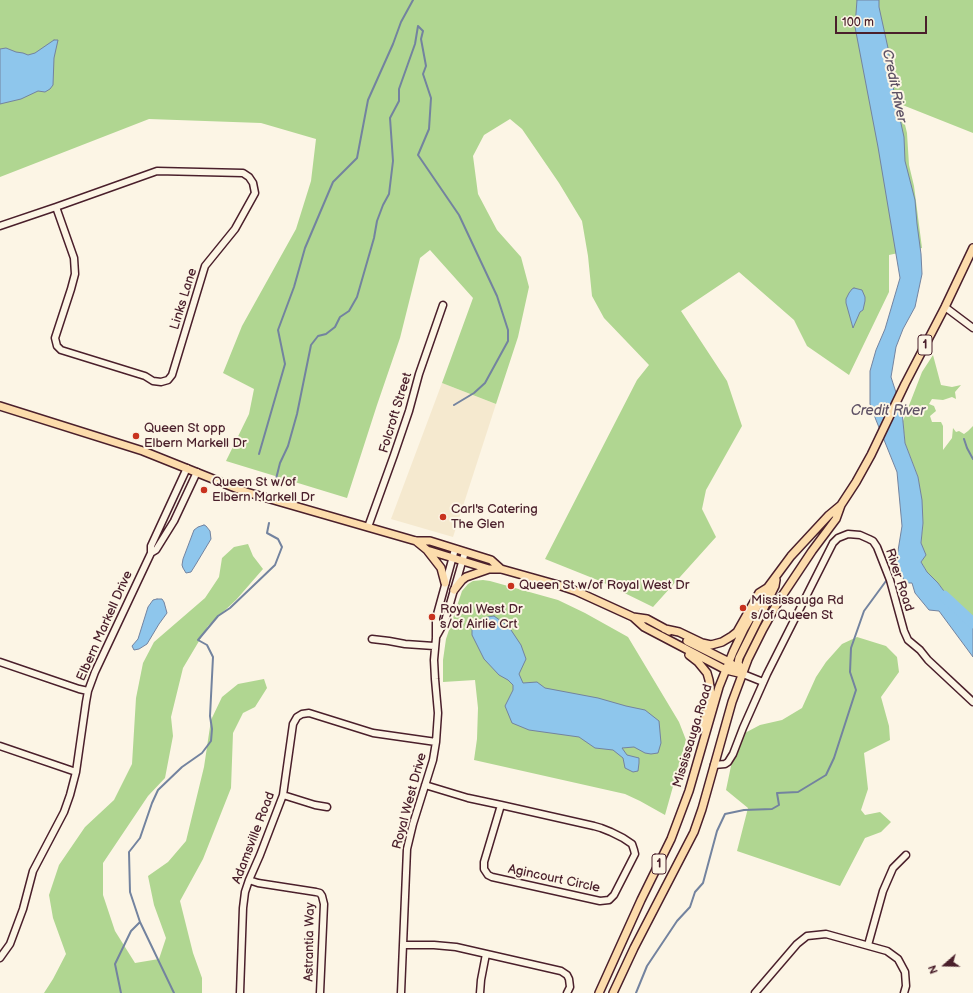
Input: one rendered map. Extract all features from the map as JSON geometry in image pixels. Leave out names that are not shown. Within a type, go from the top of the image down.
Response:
[{"type":"main road","name":"Mississauga Road","points":[[613,993],[634,948],[694,832],[702,809],[732,702],[748,659],[778,602],[812,551],[836,519],[841,505],[871,455],[973,248]]},
{"type":"main road","points":[[0,406],[143,451],[233,488],[416,541],[430,541],[491,560],[501,568]]},
{"type":"main road","name":"Mississauga Road","points":[[599,993],[641,900],[671,839],[689,791],[719,687],[744,629],[768,587],[791,556],[810,534],[841,505]]},
{"type":"main road","points":[[416,541],[427,550],[441,568],[445,583]]},
{"type":"main road","points":[[427,550],[489,569]]},
{"type":"main road","points":[[454,590],[462,580],[472,574],[489,569],[501,568],[564,587],[633,617],[647,619],[729,662],[743,674]]},
{"type":"main road","points":[[743,674],[738,663],[738,658],[775,586],[778,574]]},
{"type":"main road","points":[[665,629],[679,632],[702,643],[716,644],[722,642],[736,632],[759,593],[768,587]]},
{"type":"main road","points":[[633,617],[644,627],[726,670],[743,674]]},
{"type":"main road","points":[[675,643],[684,653],[694,658],[706,673],[710,686],[710,695],[702,725],[706,731]]},
{"type":"street","name":"Links Lane","points":[[0,226],[157,171],[243,173],[249,177],[253,183],[256,193],[235,229],[205,266],[172,375],[168,380],[161,382],[153,381],[144,376],[61,350],[58,346],[55,338],[75,274],[74,258],[56,207]]},
{"type":"street","name":"Folcroft Street","points":[[368,527],[394,455],[419,374],[444,305]]},
{"type":"street","points":[[945,307],[973,328]]},
{"type":"street","name":"Elbern Markell Drive","points":[[0,958],[10,944],[21,916],[33,871],[66,807],[76,772],[88,691],[99,661],[151,553],[151,546],[187,468]]},
{"type":"street","name":"Elbern Markell Drive","points":[[151,553],[156,550],[174,521],[197,472]]},
{"type":"street","name":"River Road","points":[[714,765],[725,764],[733,754],[763,682],[833,543],[843,535],[860,535],[873,541],[877,547],[890,580],[904,631],[908,640],[973,702]]},
{"type":"street","name":"Royal West Drive","points":[[436,638],[436,618],[455,549]]},
{"type":"street","name":"Royal West Drive","points":[[401,993],[407,849],[413,824],[433,760],[436,742],[438,713],[434,646],[436,638],[445,621],[465,552]]},
{"type":"street","points":[[372,640],[434,646]]},
{"type":"street","points":[[0,662],[88,691]]},
{"type":"street","points":[[743,674],[763,682]]},
{"type":"street","name":"Adamsville Road","points":[[240,993],[243,904],[245,892],[284,795],[294,720],[302,714],[309,713],[373,733],[436,742]]},
{"type":"street","points":[[0,746],[76,772]]},
{"type":"street","name":"Agincourt Circle","points":[[425,785],[468,798],[501,805],[601,828],[628,841],[633,847],[634,854],[614,895],[609,900],[600,901],[488,875],[484,869],[484,862],[501,805]]},
{"type":"street","points":[[284,795],[328,807]]},
{"type":"street","points":[[868,945],[883,891],[893,868],[906,855]]},
{"type":"street","name":"Astrantia Way","points":[[249,880],[258,883],[316,892],[320,893],[322,896],[324,904],[320,993]]},
{"type":"street","points":[[755,993],[797,944],[807,936],[826,934],[887,951],[898,959],[905,972],[906,986],[904,993]]},
{"type":"street","points":[[404,945],[456,947],[561,971],[567,976],[570,983],[567,993]]},
{"type":"street","points":[[480,993],[486,954]]},
{"type":"shaded area","points":[[442,383],[496,404],[453,537],[391,519]]},
{"type":"green space","points":[[0,0],[973,0],[973,133],[900,104],[907,133],[909,165],[914,186],[922,248],[889,255],[889,292],[849,375],[807,346],[794,320],[739,272],[681,311],[727,381],[742,426],[706,490],[702,509],[716,537],[653,607],[600,581],[545,559],[637,380],[649,365],[604,318],[592,296],[588,256],[582,221],[559,183],[522,129],[510,119],[484,135],[473,156],[478,194],[497,230],[521,257],[529,287],[518,337],[496,404],[442,383],[473,298],[430,250],[420,258],[400,338],[347,498],[226,461],[249,414],[254,389],[223,373],[242,326],[296,229],[311,181],[316,139],[261,123],[149,119],[0,177]]},
{"type":"green space","points":[[933,355],[941,385],[952,387],[961,385],[955,392],[956,399],[952,397],[943,400],[932,399],[929,404],[934,406],[936,411],[930,416],[932,422],[941,422],[943,426],[943,450],[952,438],[953,428],[956,432],[959,431],[964,434],[973,426],[973,624],[965,620],[938,583],[927,572],[921,562],[925,555],[921,543],[923,523],[918,477],[905,443],[903,421],[922,372]]},
{"type":"green space","points":[[248,544],[253,556],[263,569],[236,600],[208,626],[183,668],[171,717],[173,736],[165,778],[148,796],[103,863],[103,895],[115,931],[135,963],[159,959],[166,938],[154,905],[148,876],[168,862],[186,841],[204,767],[211,720],[222,697],[238,684],[264,679],[267,688],[255,707],[243,713],[233,733],[231,788],[203,859],[180,901],[193,953],[202,978],[202,993],[44,993],[66,954],[53,918],[49,895],[59,865],[85,827],[114,800],[132,764],[136,698],[143,663],[154,642],[205,598],[219,577],[222,558],[234,547]]},
{"type":"green space","points":[[483,580],[558,600],[628,637],[679,722],[686,740],[665,815],[625,794],[474,760],[477,739],[478,708],[475,680],[443,682],[443,660],[446,639],[462,591],[473,581]]},
{"type":"green space","points":[[857,637],[886,646],[897,657],[899,672],[881,697],[889,726],[890,740],[864,753],[868,789],[861,810],[865,815],[880,812],[891,822],[881,832],[865,838],[840,886],[737,851],[748,808],[726,790],[731,766],[743,734],[760,725],[782,720],[802,708],[816,677],[826,662],[842,644]]},
{"type":"water","name":"Credit River","points":[[857,0],[879,0],[894,92],[904,137],[905,161],[915,200],[922,274],[915,307],[903,329],[896,347],[891,377],[902,411],[905,443],[918,477],[922,500],[923,523],[921,543],[926,555],[921,562],[927,572],[938,583],[965,620],[973,624],[973,657],[939,611],[929,610],[915,593],[912,583],[905,583],[896,563],[902,526],[897,472],[870,404],[870,371],[876,350],[885,329],[900,278],[878,147],[855,27]]},
{"type":"water","points":[[54,40],[58,40],[54,58],[53,85],[50,89],[45,92],[38,91],[21,99],[0,104],[0,49],[6,48],[28,55],[35,53]]},
{"type":"water","points":[[854,288],[862,290],[865,301],[863,310],[860,312],[853,328],[846,299]]},
{"type":"water","points":[[204,525],[210,531],[211,539],[191,572],[186,573],[182,565],[183,559],[194,530]]},
{"type":"water","points":[[162,599],[167,613],[147,644],[134,650],[132,646],[138,639],[148,607],[153,600]]},
{"type":"water","points":[[494,616],[511,630],[521,645],[526,659],[519,674],[523,683],[537,682],[545,688],[598,698],[645,710],[659,721],[661,743],[658,753],[645,753],[634,747],[622,748],[627,755],[639,758],[638,771],[633,772],[625,768],[623,758],[613,750],[595,748],[579,737],[529,730],[512,723],[505,706],[513,690],[513,685],[499,675],[484,659],[472,635],[472,629],[475,624],[482,618]]},
{"type":"waterway","points":[[259,454],[285,364],[278,330],[294,287],[305,248],[333,182],[357,158],[368,100],[393,44],[401,22],[413,0]]},
{"type":"waterway","points":[[418,26],[423,31],[421,39],[426,66],[423,74],[431,98],[429,129],[418,155],[459,215],[497,296],[508,330],[508,341],[485,383],[474,393],[454,405]]},
{"type":"waterway","points":[[276,479],[280,463],[288,446],[297,414],[311,345],[318,336],[326,334],[335,327],[340,317],[349,311],[357,297],[374,238],[377,221],[389,194],[393,161],[390,118],[399,101],[399,89],[415,44],[418,26]]},
{"type":"waterway","points":[[964,439],[973,459]]},
{"type":"waterway","points":[[174,993],[140,922],[130,892],[129,852],[140,838],[158,790],[182,767],[202,753],[211,741],[212,729],[210,716],[213,657],[207,645],[198,640],[218,616],[230,608],[275,565],[282,547],[278,539],[267,533],[269,523]]},
{"type":"waterway","points":[[893,571],[899,568]]},
{"type":"waterway","points":[[636,993],[647,966],[677,921],[690,907],[695,892],[703,883],[717,831],[725,814],[744,810],[772,809],[779,805],[777,793],[798,792],[826,775],[834,758],[856,690],[850,672],[851,648],[864,611],[886,581]]},
{"type":"waterway","name":"Credit River","points":[[944,596],[973,623]]},
{"type":"waterway","points":[[121,993],[115,964],[131,931],[140,922]]},
{"type":"place","name":"Queen St opp Elbern Markell Dr","points":[[136,436]]},
{"type":"place","name":"Queen St w/of Elbern Markell Dr","points":[[204,490]]},
{"type":"place","name":"Carl's Catering The Glen","points":[[443,517]]},
{"type":"place","name":"Queen St w/of Royal West Dr","points":[[511,586]]},
{"type":"place","name":"Mississauga Rd s/of Queen St","points":[[743,608]]},
{"type":"place","name":"Royal West Dr s/of Airlie Crt","points":[[432,617]]}]
